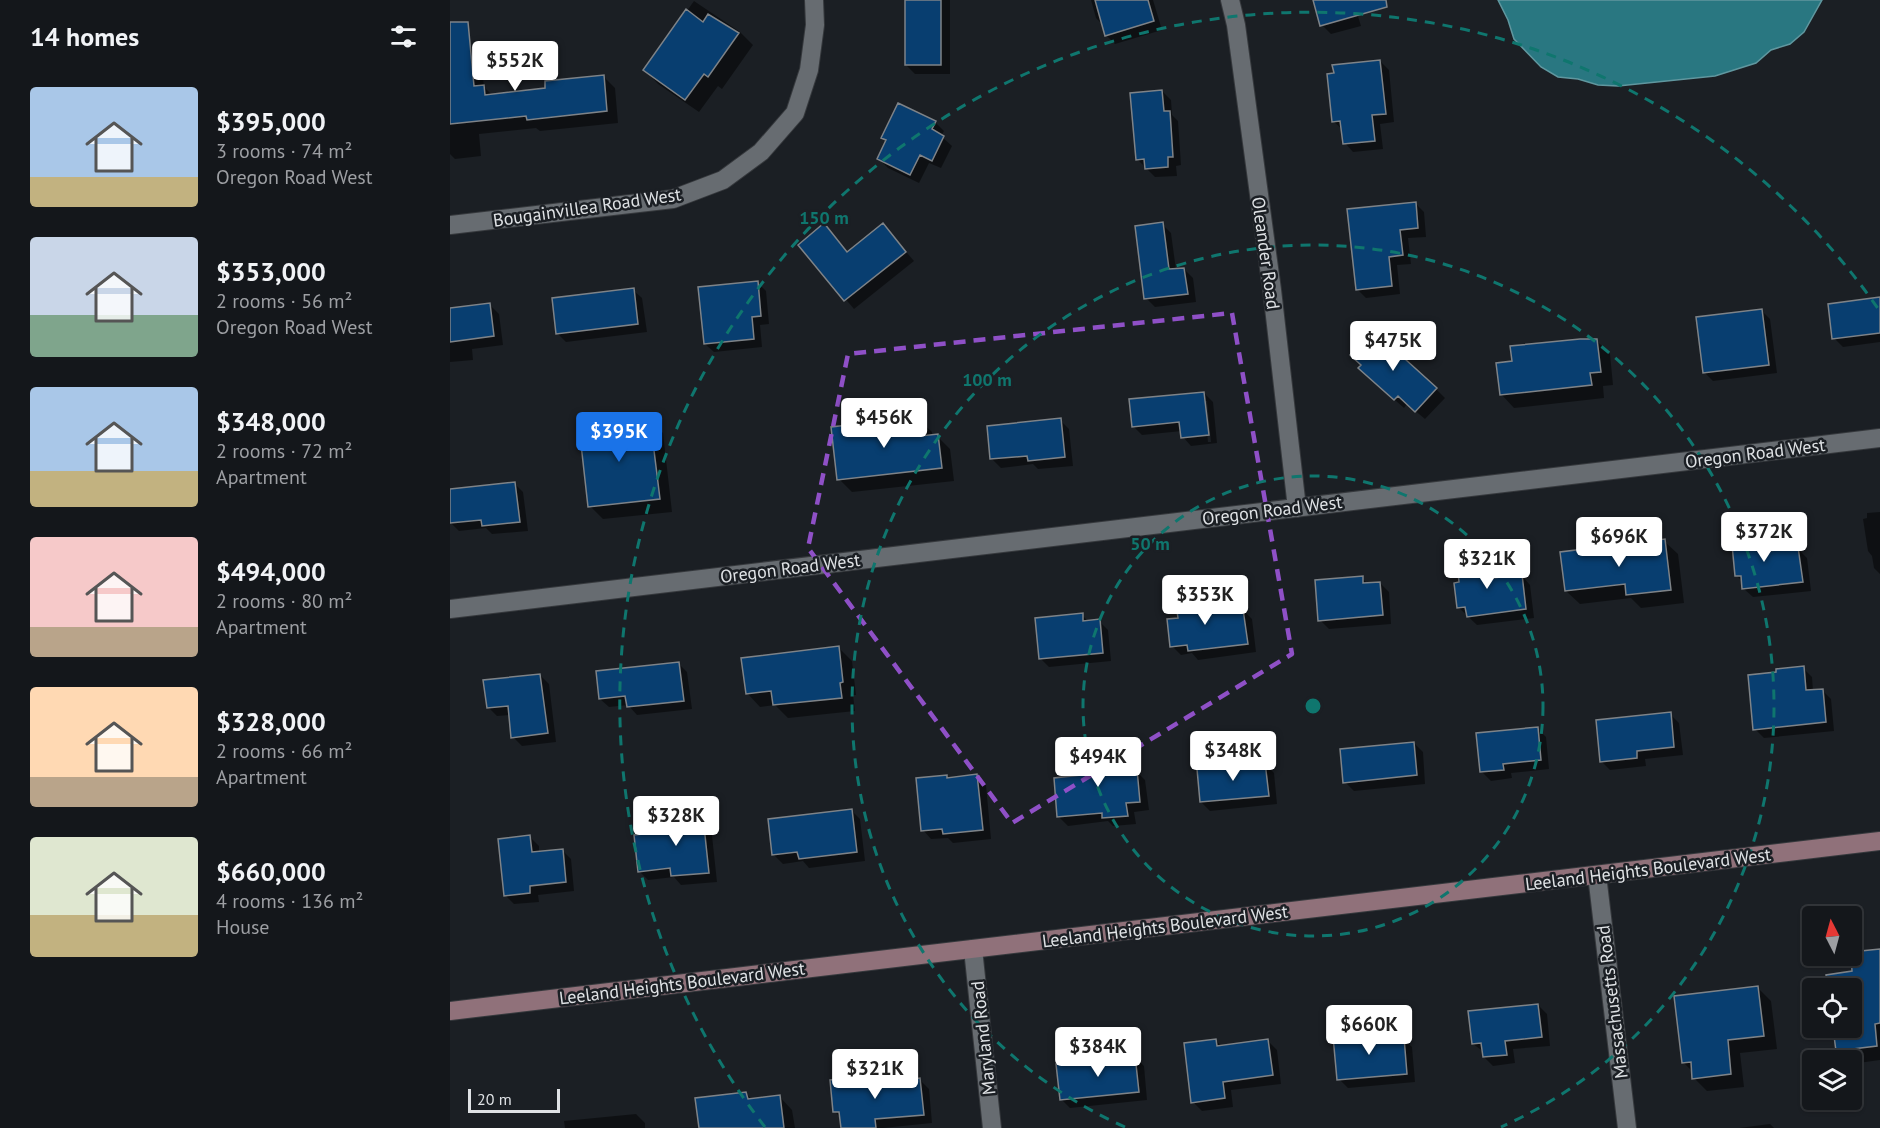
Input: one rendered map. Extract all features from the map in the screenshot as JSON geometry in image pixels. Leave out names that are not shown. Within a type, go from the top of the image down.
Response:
[{"type":"main road","name":"Leeland Heights Boulevard West","points":[[450,1011],[1880,841]]},
{"type":"street","name":"Bougainvillea Road West","points":[[450,225],[673,199],[723,180],[761,152],[795,113],[809,70],[815,25],[814,0]]},
{"type":"street","name":"Oleander Road","points":[[1230,0],[1236,25],[1272,290],[1297,508]]},
{"type":"street","name":"Oregon Road West","points":[[450,609],[1880,438]]},
{"type":"street","name":"Massachusetts Road","points":[[1597,875],[1627,1128]]},
{"type":"street","name":"Maryland Road","points":[[973,949],[992,1128]]},
{"type":"highlighted area","points":[[1232,313],[1292,654],[1012,823],[808,548],[848,354]]},
{"type":"water","points":[[1498,0],[1822,0],[1804,32],[1790,44],[1771,50],[1756,63],[1715,76],[1618,86],[1598,85],[1578,79],[1558,77],[1541,67],[1514,39]]},
{"type":"building","points":[[905,0],[941,0],[941,65],[905,65]]},
{"type":"building","points":[[1095,0],[1148,0],[1154,21],[1105,36]]},
{"type":"building","points":[[1313,0],[1386,0],[1387,7],[1320,26]]},
{"type":"building","points":[[686,9],[703,22],[708,14],[739,33],[708,77],[704,74],[685,100],[643,70]]},
{"type":"building","points":[[450,22],[468,22],[474,86],[484,85],[485,95],[545,88],[545,81],[604,75],[607,111],[527,120],[526,116],[450,124]]},
{"type":"building","points":[[1380,60],[1386,114],[1372,115],[1375,141],[1343,144],[1340,121],[1332,122],[1327,74],[1334,73],[1332,65]]},
{"type":"building","points":[[1162,90],[1164,111],[1170,111],[1173,157],[1168,157],[1168,167],[1145,169],[1144,159],[1136,160],[1130,93]]},
{"type":"building","points":[[898,103],[936,121],[932,129],[944,136],[932,161],[920,155],[910,175],[877,159],[886,140],[881,138]]},
{"type":"building","points":[[1416,202],[1418,228],[1400,230],[1403,255],[1389,257],[1392,286],[1356,290],[1347,209]]},
{"type":"building","points":[[1163,222],[1169,269],[1184,268],[1188,294],[1144,299],[1135,226]]},
{"type":"building","points":[[824,223],[847,252],[883,223],[906,252],[844,301],[798,245]]},
{"type":"building","points":[[758,281],[761,316],[752,317],[754,339],[704,344],[698,287]]},
{"type":"building","points":[[634,288],[638,324],[556,334],[552,298]]},
{"type":"building","points":[[1880,297],[1880,333],[1832,339],[1828,304]]},
{"type":"building","points":[[490,303],[494,336],[450,342],[450,308]]},
{"type":"building","points":[[1762,309],[1769,365],[1703,373],[1696,317]]},
{"type":"building","points":[[1369,333],[1381,343],[1384,340],[1437,388],[1415,412],[1398,396],[1394,400],[1358,368],[1361,365],[1350,355]]},
{"type":"building","points":[[1597,339],[1601,372],[1590,373],[1592,385],[1500,395],[1496,363],[1512,361],[1510,346]]},
{"type":"building","points":[[1204,392],[1209,435],[1181,438],[1179,422],[1132,427],[1129,399]]},
{"type":"building","points":[[919,417],[921,436],[938,434],[942,468],[837,480],[831,427]]},
{"type":"building","points":[[650,418],[660,499],[588,507],[579,426]]},
{"type":"building","points":[[1061,418],[1065,457],[1028,461],[1027,456],[990,459],[987,426]]},
{"type":"building","points":[[515,482],[520,522],[482,526],[481,520],[450,523],[450,489]]},
{"type":"building","points":[[1758,531],[1761,552],[1798,547],[1803,582],[1742,589],[1741,576],[1735,576],[1731,534]]},
{"type":"building","points":[[1665,539],[1671,590],[1626,595],[1625,584],[1565,591],[1560,552]]},
{"type":"building","points":[[1485,558],[1487,579],[1522,574],[1526,609],[1467,617],[1465,607],[1457,608],[1454,583],[1459,582],[1457,561]]},
{"type":"building","points":[[1363,576],[1363,583],[1380,582],[1383,615],[1318,621],[1315,580]]},
{"type":"building","points":[[1203,593],[1206,614],[1243,609],[1248,644],[1188,651],[1187,645],[1170,647],[1167,619],[1178,618],[1175,597]]},
{"type":"building","points":[[1083,613],[1083,621],[1100,619],[1103,653],[1039,659],[1035,618]]},
{"type":"building","points":[[839,646],[843,682],[840,683],[842,698],[773,705],[771,691],[746,694],[741,658]]},
{"type":"building","points":[[679,662],[684,701],[627,707],[625,696],[599,699],[596,671]]},
{"type":"building","points":[[1804,666],[1806,690],[1823,689],[1826,722],[1753,730],[1748,675]]},
{"type":"building","points":[[540,674],[548,733],[511,738],[508,706],[487,708],[483,680]]},
{"type":"building","points":[[1671,712],[1674,747],[1637,751],[1637,758],[1600,762],[1596,720]]},
{"type":"building","points":[[1538,727],[1541,760],[1503,764],[1504,770],[1480,772],[1476,733]]},
{"type":"building","points":[[1414,742],[1417,775],[1343,783],[1340,749]]},
{"type":"building","points":[[1121,748],[1123,771],[1137,769],[1140,802],[1126,803],[1128,816],[1102,818],[1102,813],[1057,817],[1054,778],[1090,774],[1087,752]]},
{"type":"building","points":[[1265,762],[1269,796],[1200,802],[1197,769]]},
{"type":"building","points":[[977,774],[983,830],[943,834],[942,829],[921,831],[916,778],[947,775],[947,778]]},
{"type":"building","points":[[702,807],[709,873],[671,876],[670,868],[638,872],[634,835],[680,830],[678,809]]},
{"type":"building","points":[[852,809],[857,852],[799,859],[797,852],[772,855],[768,819]]},
{"type":"building","points":[[530,835],[532,852],[563,849],[566,882],[530,886],[530,893],[504,896],[498,839]]},
{"type":"building","points":[[1880,949],[1880,1023],[1875,1024],[1877,1046],[1836,1050],[1834,1038],[1862,1038],[1862,978],[1826,978],[1826,975],[1852,971],[1852,966],[1862,966],[1862,951]]},
{"type":"building","points":[[1758,986],[1764,1036],[1728,1040],[1731,1074],[1692,1079],[1691,1062],[1682,1063],[1674,996]]},
{"type":"building","points":[[1538,1004],[1542,1037],[1505,1041],[1507,1055],[1483,1057],[1481,1043],[1472,1044],[1468,1011]]},
{"type":"building","points":[[1371,1032],[1372,1040],[1404,1037],[1407,1074],[1337,1080],[1333,1036]]},
{"type":"building","points":[[1216,1039],[1217,1046],[1268,1039],[1273,1075],[1223,1082],[1225,1098],[1191,1103],[1184,1043]]},
{"type":"building","points":[[1135,1055],[1139,1092],[1060,1100],[1056,1064]]},
{"type":"building","points":[[886,1075],[887,1082],[920,1078],[924,1115],[875,1119],[876,1128],[841,1128],[839,1112],[833,1112],[830,1080]]},
{"type":"building","points":[[746,1092],[748,1099],[780,1095],[784,1128],[699,1128],[695,1098]]}]
